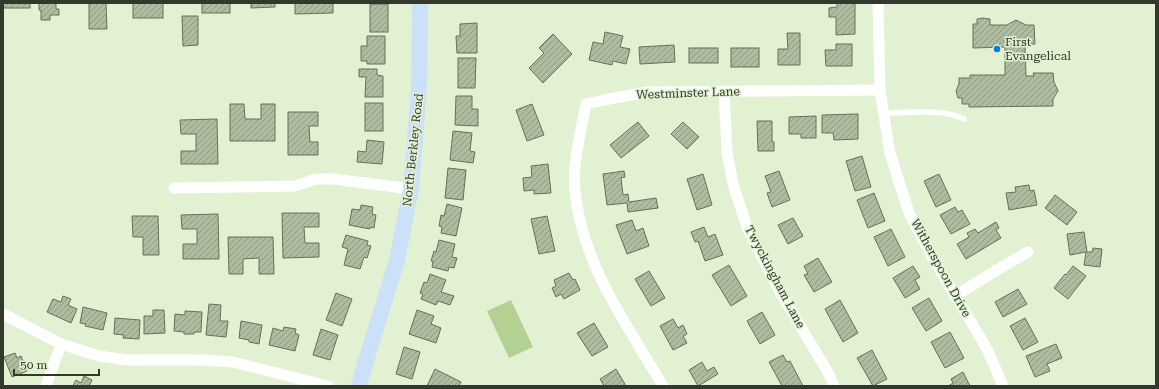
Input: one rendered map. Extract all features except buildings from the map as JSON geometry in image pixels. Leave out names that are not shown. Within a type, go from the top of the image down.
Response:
[{"type":"street","name":"North Berkley Road","points":[[360,386],[364,364],[397,260],[411,188],[419,90],[420,3]]},
{"type":"street","name":"Witherspoon Drive","points":[[878,3],[880,90],[883,113],[890,153],[909,212],[931,255],[987,349],[1003,386]]},
{"type":"street","name":"Westminster Lane","points":[[663,386],[611,298],[590,257],[583,236],[575,192],[575,177],[586,104],[647,92],[880,90]]},
{"type":"street","name":"Twyckingham Lane","points":[[724,92],[727,152],[733,184],[748,230],[780,292],[829,374],[834,386]]},
{"type":"street","points":[[174,188],[295,186],[316,179],[334,179],[411,188]]},
{"type":"street","points":[[956,296],[1028,252]]},
{"type":"street","points":[[3,314],[61,344],[99,356],[126,360],[202,360],[233,362],[328,386]]},
{"type":"street","points":[[46,386],[61,344]]},
{"type":"lane","points":[[883,113],[944,113],[954,114],[964,119]]},
{"type":"green space","points":[[511,300],[533,347],[509,358],[487,311]]},
{"type":"place","name":"First Evangelical","points":[[997,49]]}]
